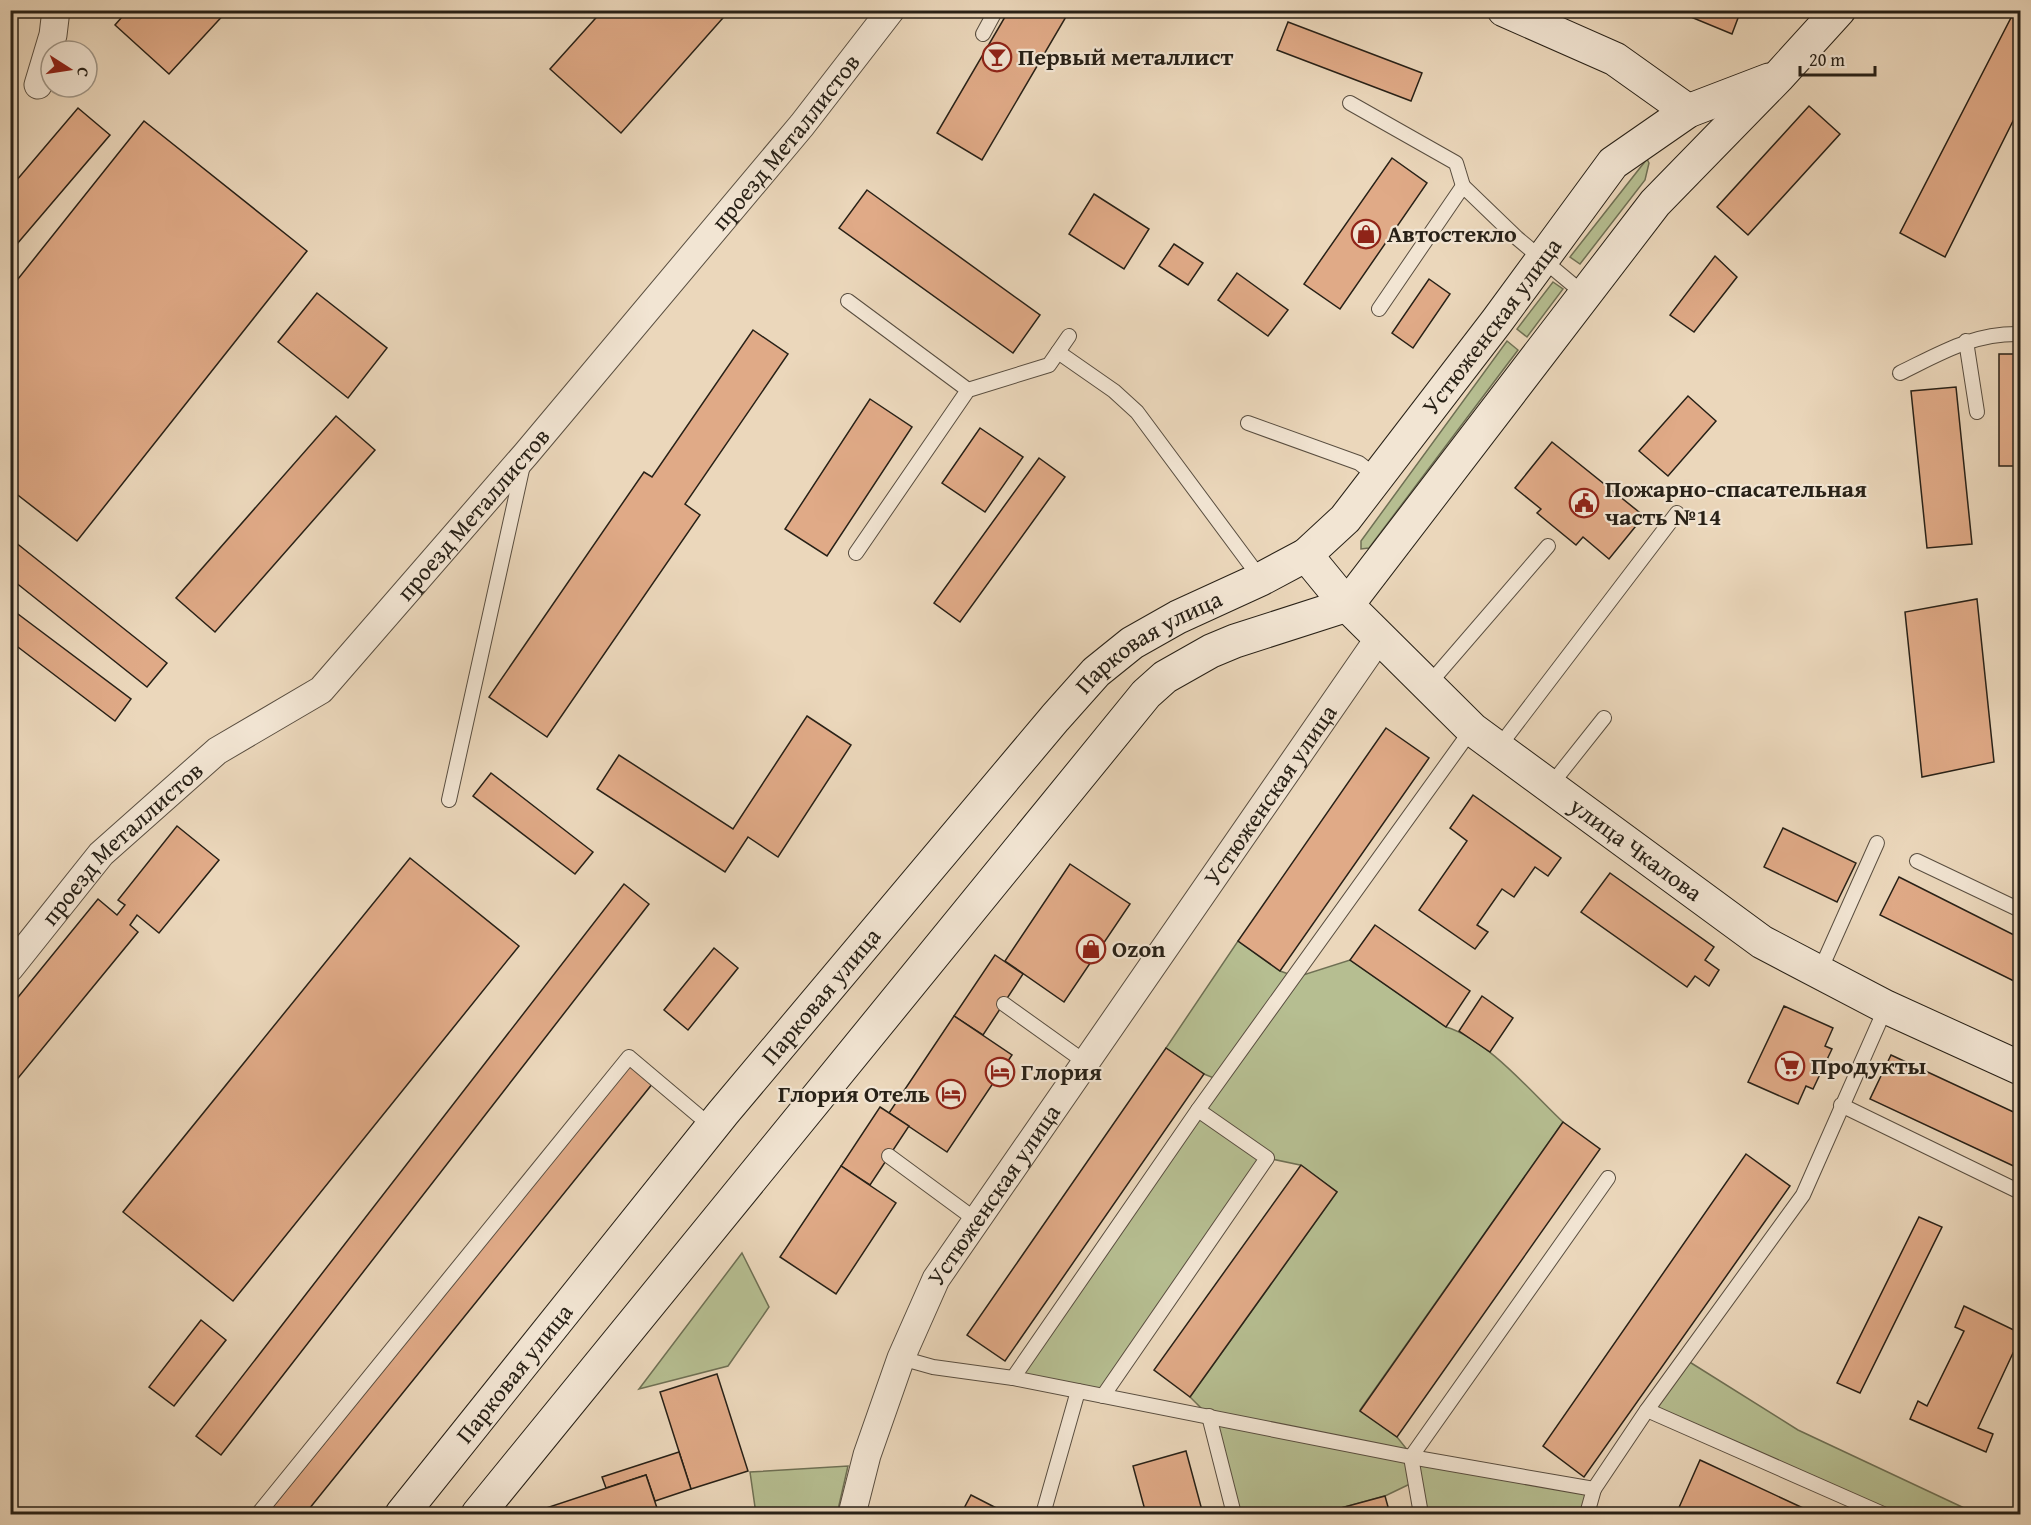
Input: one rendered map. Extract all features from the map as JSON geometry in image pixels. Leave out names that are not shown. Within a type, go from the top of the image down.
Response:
[{"type":"main road","points":[[1504,10],[1615,59],[1688,111]]},
{"type":"main road","name":"Устюженская улица","points":[[1347,605],[1655,203],[1779,76],[1839,10]]},
{"type":"main road","name":"Устюженская улица","points":[[1306,555],[1344,519],[1377,477],[1543,260],[1613,163],[1688,111],[1779,76]]},
{"type":"main road","name":"Устюженская улица","points":[[1655,203],[1688,111]]},
{"type":"main road","name":"улица Чкалова","points":[[1306,555],[1347,605],[1472,729],[1762,942],[1819,974],[1886,1007],[2020,1068]]},
{"type":"main road","name":"Парковая улица","points":[[402,1515],[712,1127],[1047,727],[1096,672],[1132,642],[1306,555]]},
{"type":"main road","name":"Парковая улица","points":[[478,1515],[1146,694],[1165,677],[1211,651],[1347,605]]},
{"type":"street","points":[[38,85],[53,35],[56,10]]},
{"type":"street","name":"проезд Металлистов","points":[[10,968],[101,854],[217,751],[321,690],[526,454],[802,125],[891,10]]},
{"type":"street","name":"Устюженская улица","points":[[852,1515],[867,1455],[901,1358],[936,1279],[1379,638]]},
{"type":"lane","points":[[982,34],[996,10]]},
{"type":"lane","points":[[1350,102],[1456,163],[1463,186],[1543,260],[1584,294]]},
{"type":"lane","points":[[1379,309],[1463,186]]},
{"type":"lane","points":[[848,301],[968,390]]},
{"type":"lane","points":[[1900,373],[1966,341],[2001,333],[2020,334]]},
{"type":"lane","points":[[856,554],[968,390],[1049,365],[1070,336]]},
{"type":"lane","points":[[1966,341],[1977,412]]},
{"type":"lane","points":[[1058,352],[1114,390],[1137,412],[1262,579]]},
{"type":"lane","points":[[1248,423],[1359,463],[1377,477]]},
{"type":"lane","points":[[449,800],[526,454]]},
{"type":"lane","points":[[1498,748],[1677,513]]},
{"type":"lane","points":[[1428,684],[1548,546]]},
{"type":"lane","points":[[1550,786],[1604,718]]},
{"type":"lane","points":[[1013,1378],[1198,1110],[1472,729]]},
{"type":"lane","points":[[1819,974],[1877,843]]},
{"type":"lane","points":[[1917,861],[2020,910]]},
{"type":"lane","points":[[1004,1004],[1085,1062]]},
{"type":"lane","points":[[1587,1515],[1594,1489],[1647,1410],[1803,1195],[1886,1007]]},
{"type":"lane","points":[[258,1515],[629,1057],[712,1127]]},
{"type":"lane","points":[[1841,1105],[2020,1192]]},
{"type":"lane","points":[[1103,1396],[1267,1158],[1198,1110]]},
{"type":"lane","points":[[889,1156],[976,1220]]},
{"type":"lane","points":[[1421,1515],[1411,1456],[1608,1178]]},
{"type":"lane","points":[[901,1358],[933,1367],[1013,1378],[1411,1456],[1594,1489]]},
{"type":"lane","points":[[1043,1515],[1078,1391]]},
{"type":"lane","points":[[1647,1410],[1883,1515]]},
{"type":"lane","points":[[1209,1416],[1234,1515]]},
{"type":"green space","points":[[1647,159],[1649,163],[1645,180],[1580,264],[1570,257]]},
{"type":"green space","points":[[1553,282],[1563,289],[1527,337],[1517,329]]},
{"type":"green space","points":[[1507,341],[1518,350],[1369,548],[1361,549],[1361,541]]},
{"type":"green space","points":[[1238,941],[1280,971],[1297,977],[1350,960],[1446,1027],[1462,1033],[1493,1055],[1563,1122],[1360,1410],[1397,1437],[1409,1452],[1412,1483],[1385,1496],[1337,1509],[1338,1514],[1239,1514],[1215,1422],[1190,1397],[1337,1192],[1300,1165],[1267,1158],[1103,1396],[1013,1378],[1214,1078],[1204,1074],[1166,1048]]},
{"type":"green space","points":[[742,1253],[769,1307],[728,1366],[639,1389]]},
{"type":"green space","points":[[1688,1361],[1798,1430],[1977,1514],[1893,1514],[1654,1407]]},
{"type":"green space","points":[[1416,1462],[1588,1492],[1582,1514],[1425,1514]]},
{"type":"green space","points":[[848,1466],[837,1514],[756,1514],[750,1472]]},
{"type":"building","points":[[128,10],[228,10],[169,74],[115,25]]},
{"type":"building","points":[[603,10],[730,10],[621,133],[550,69]]},
{"type":"building","points":[[1009,10],[1070,10],[982,160],[937,133]]},
{"type":"building","points":[[1674,10],[1741,10],[1732,34]]},
{"type":"building","points":[[2015,10],[2020,10],[2020,107],[1945,257],[1900,233]]},
{"type":"building","points":[[1288,22],[1422,73],[1411,101],[1277,50]]},
{"type":"building","points":[[1809,106],[1840,134],[1748,235],[1717,207]]},
{"type":"building","points":[[78,108],[110,135],[17,244],[10,239],[10,188]]},
{"type":"building","points":[[144,121],[307,251],[77,541],[10,489],[10,289]]},
{"type":"building","name":"Автостекло","points":[[1392,158],[1427,183],[1340,309],[1304,284]]},
{"type":"building","points":[[867,190],[1040,315],[1013,353],[839,228]]},
{"type":"building","points":[[1094,194],[1149,229],[1124,269],[1069,234]]},
{"type":"building","points":[[1174,244],[1203,263],[1188,285],[1159,266]]},
{"type":"building","points":[[1715,256],[1737,277],[1694,332],[1670,315]]},
{"type":"building","points":[[1237,273],[1288,310],[1268,336],[1218,300]]},
{"type":"building","points":[[1429,279],[1450,294],[1413,348],[1392,333]]},
{"type":"building","points":[[317,293],[387,348],[348,398],[278,342]]},
{"type":"building","points":[[753,330],[788,354],[685,504],[700,515],[547,737],[489,697],[644,472],[652,477]]},
{"type":"building","points":[[1999,354],[2020,354],[2020,466],[1999,466]]},
{"type":"building","points":[[1956,387],[1972,544],[1927,548],[1911,391]]},
{"type":"building","points":[[1688,396],[1716,421],[1668,476],[1639,451]]},
{"type":"building","points":[[870,399],[912,427],[827,556],[785,529]]},
{"type":"building","points":[[336,416],[375,450],[215,632],[176,598]]},
{"type":"building","points":[[980,428],[1023,457],[985,512],[942,483]]},
{"type":"building","points":[[1552,442],[1644,516],[1609,559],[1583,537],[1576,545],[1537,513],[1541,509],[1515,488]]},
{"type":"building","points":[[1039,458],[1065,477],[960,622],[934,603]]},
{"type":"building","points":[[10,538],[167,663],[147,687],[10,578]]},
{"type":"building","points":[[1977,599],[1994,762],[1922,777],[1905,612]]},
{"type":"building","points":[[10,608],[131,699],[115,721],[10,641]]},
{"type":"building","points":[[807,716],[851,745],[778,857],[748,837],[725,872],[597,789],[619,755],[733,829]]},
{"type":"building","points":[[1386,728],[1429,758],[1280,971],[1238,941]]},
{"type":"building","points":[[491,773],[593,852],[575,874],[473,796]]},
{"type":"building","points":[[1473,795],[1561,858],[1548,876],[1535,867],[1514,897],[1502,889],[1477,925],[1488,932],[1475,949],[1419,910],[1467,841],[1450,828]]},
{"type":"building","points":[[177,826],[219,860],[159,933],[137,915],[130,925],[138,932],[10,1088],[10,1007],[98,899],[117,915],[125,905],[118,900]]},
{"type":"building","points":[[1783,828],[1856,863],[1837,902],[1764,867]]},
{"type":"building","points":[[410,858],[519,946],[233,1301],[123,1212]]},
{"type":"building","points":[[1070,864],[1130,904],[1064,1002],[1005,961]]},
{"type":"building","points":[[1610,873],[1714,947],[1705,960],[1719,970],[1709,986],[1695,976],[1687,987],[1581,912]]},
{"type":"building","points":[[1899,877],[2020,938],[2020,984],[1880,915]]},
{"type":"building","points":[[624,884],[649,904],[221,1455],[196,1436]]},
{"type":"building","points":[[1375,925],[1470,991],[1446,1027],[1350,960]]},
{"type":"building","points":[[714,948],[738,968],[688,1030],[664,1010]]},
{"type":"building","points":[[995,955],[1023,974],[983,1035],[954,1016]]},
{"type":"building","points":[[1482,996],[1513,1018],[1490,1052],[1459,1031]]},
{"type":"building","name":"Продукты","points":[[1784,1006],[1833,1028],[1825,1046],[1832,1049],[1813,1089],[1806,1086],[1798,1104],[1748,1082]]},
{"type":"building","points":[[954,1016],[1012,1055],[947,1152],[889,1113]]},
{"type":"building","points":[[1166,1048],[1204,1074],[1005,1361],[967,1335]]},
{"type":"building","points":[[1891,1055],[2020,1115],[2020,1169],[1870,1099]]},
{"type":"building","points":[[630,1064],[653,1083],[305,1514],[267,1514]]},
{"type":"building","points":[[880,1107],[909,1126],[870,1185],[841,1166]]},
{"type":"building","points":[[1563,1122],[1600,1149],[1397,1437],[1360,1411]]},
{"type":"building","points":[[1746,1154],[1790,1186],[1584,1477],[1543,1446]]},
{"type":"building","points":[[1301,1165],[1337,1192],[1190,1397],[1154,1370]]},
{"type":"building","points":[[841,1166],[896,1203],[836,1294],[780,1257]]},
{"type":"building","points":[[1919,1217],[1942,1227],[1860,1393],[1837,1383]]},
{"type":"building","points":[[1964,1306],[2020,1333],[2020,1357],[2013,1353],[1978,1428],[1993,1434],[1986,1452],[1910,1419],[1918,1401],[1927,1406],[1964,1331],[1955,1327]]},
{"type":"building","points":[[201,1320],[226,1340],[174,1406],[149,1387]]},
{"type":"building","points":[[717,1374],[748,1471],[691,1489],[660,1392]]},
{"type":"building","points":[[1186,1451],[1203,1514],[1146,1514],[1133,1466]]},
{"type":"building","points":[[679,1452],[691,1489],[655,1501],[646,1475],[606,1488],[602,1477]]},
{"type":"building","points":[[1700,1460],[1816,1514],[1682,1514],[1677,1512]]},
{"type":"building","points":[[646,1475],[659,1514],[531,1513]]},
{"type":"building","points":[[971,1495],[1008,1514],[961,1514]]},
{"type":"building","points":[[1385,1496],[1390,1514],[1338,1514],[1337,1509]]},
{"type":"place","name":"Первый металлист","points":[[997,57]]},
{"type":"place","name":"Автостекло","points":[[1366,234]]},
{"type":"place","name":"Пожарно-спасательная часть №14","points":[[1584,503]]},
{"type":"place","name":"Ozon","points":[[1091,949]]},
{"type":"place","name":"Продукты","points":[[1790,1066]]},
{"type":"place","name":"Глория","points":[[1000,1072]]},
{"type":"place","name":"Глория Отель","points":[[951,1094]]}]
